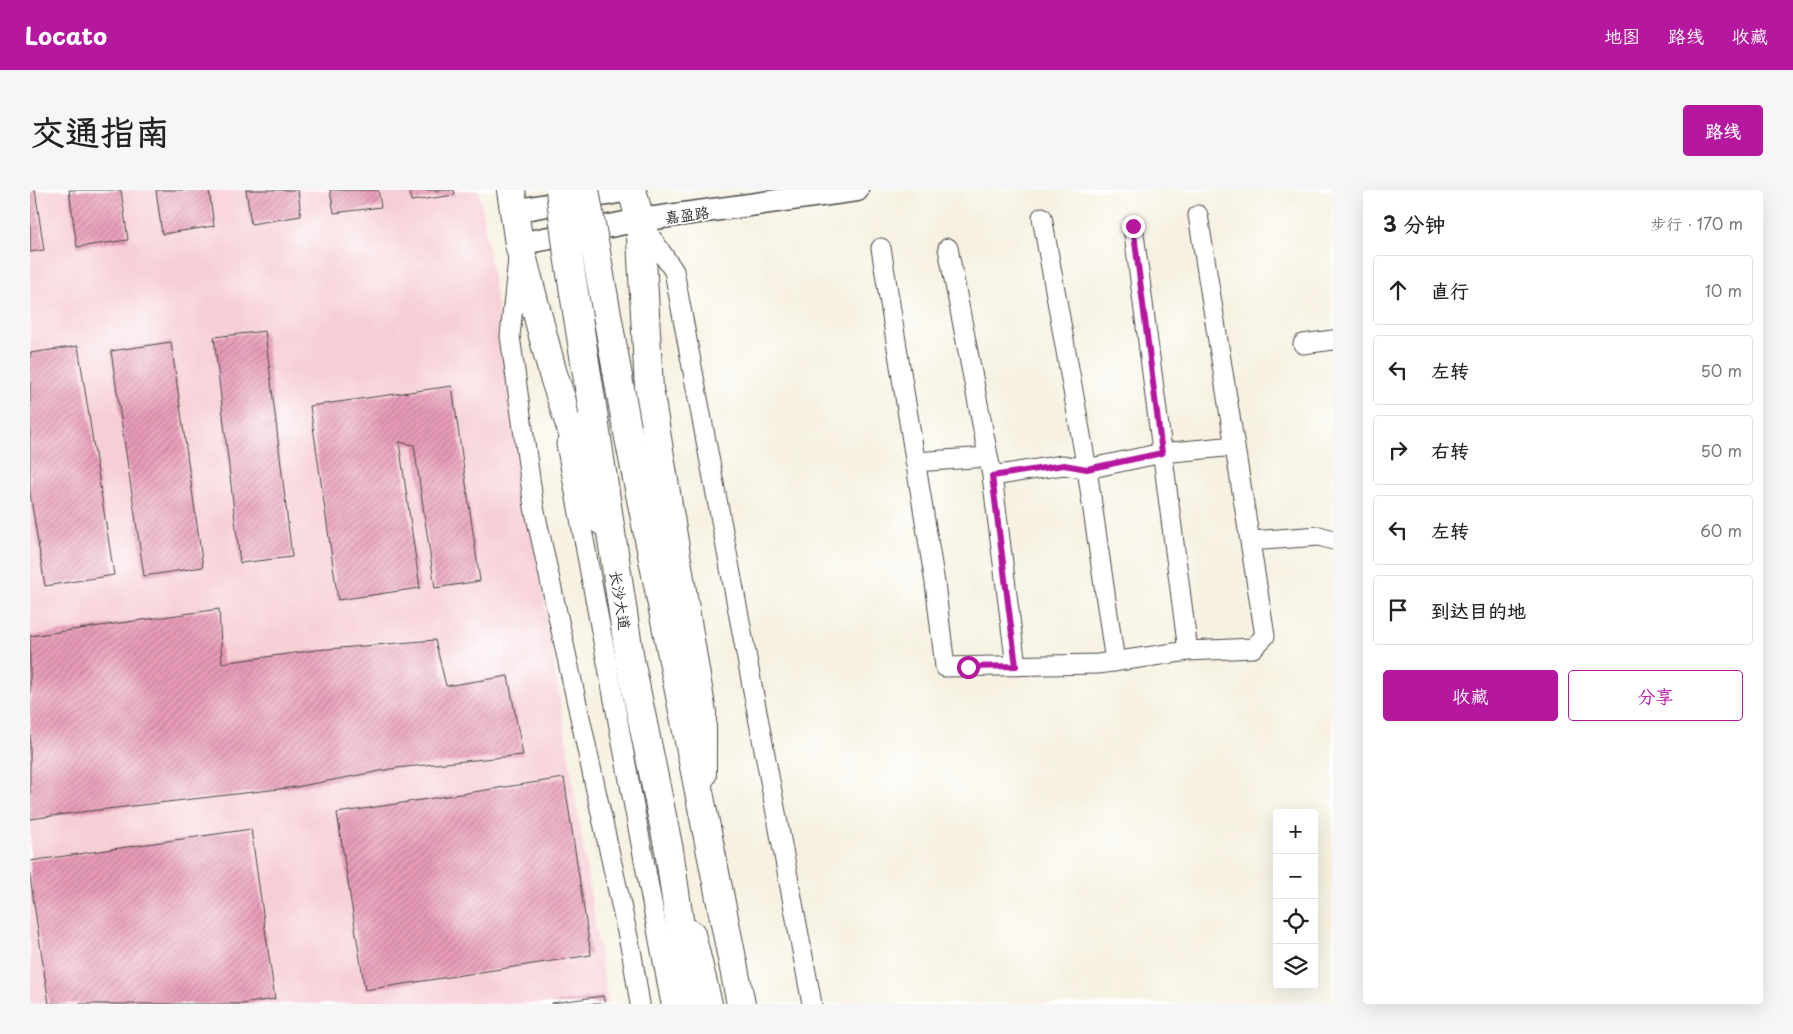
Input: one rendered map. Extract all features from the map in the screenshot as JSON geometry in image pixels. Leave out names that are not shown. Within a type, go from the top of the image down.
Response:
[{"type":"main road","name":"长沙大道","points":[[560,190],[571,275],[630,660],[668,850],[708,1004]]},
{"type":"main road","points":[[585,190],[627,428],[740,1003]]},
{"type":"main road","points":[[631,190],[640,220],[649,389],[702,713],[701,799]]},
{"type":"main road","points":[[512,200],[519,244],[552,374],[615,559]]},
{"type":"main road","points":[[668,850],[691,1004]]},
{"type":"street","points":[[512,200],[631,190]]},
{"type":"street","name":"嘉盈路","points":[[519,244],[640,220],[856,190]]},
{"type":"street","points":[[881,248],[935,583],[945,667],[1098,664],[1188,651],[1253,648],[1265,636],[1198,215]]},
{"type":"street","points":[[1042,216],[1087,469],[1115,662]]},
{"type":"street","points":[[640,220],[674,271],[812,1004]]},
{"type":"street","points":[[1133,226],[1188,651]]},
{"type":"street","points":[[519,244],[510,336],[534,507],[632,955],[640,1004]]},
{"type":"street","points":[[948,248],[992,476],[1016,666]]},
{"type":"street","points":[[1303,344],[1333,340]]},
{"type":"street","points":[[552,374],[671,1004]]},
{"type":"street","points":[[992,476],[1064,465],[1087,469],[1162,453],[1235,446]]},
{"type":"street","points":[[915,462],[987,457]]},
{"type":"street","points":[[1250,541],[1319,536],[1333,540]]},
{"type":"street","points":[[620,592],[639,836]]},
{"type":"shaded area","points":[[30,190],[479,190],[608,1004],[30,1004]]},
{"type":"building","points":[[30,190],[35,190],[44,250],[30,252]]},
{"type":"building","points":[[69,190],[121,190],[128,240],[77,247]]},
{"type":"building","points":[[156,190],[209,190],[214,226],[162,234]]},
{"type":"building","points":[[246,190],[298,190],[301,216],[251,224]]},
{"type":"building","points":[[330,190],[378,190],[381,207],[334,213]]},
{"type":"building","points":[[409,190],[454,190],[455,195],[411,201]]},
{"type":"building","points":[[265,331],[292,557],[240,563],[214,337]]},
{"type":"building","points":[[171,342],[203,567],[144,576],[111,351]]},
{"type":"building","points":[[78,346],[114,575],[45,586],[30,493],[30,353]]},
{"type":"building","points":[[452,386],[480,581],[435,588],[414,445],[399,442],[420,588],[338,600],[310,406]]},
{"type":"building","points":[[219,609],[222,663],[316,650],[435,640],[446,686],[508,676],[523,755],[396,768],[296,787],[30,819],[30,636]]},
{"type":"building","points":[[564,778],[591,955],[365,990],[337,813]]},
{"type":"building","points":[[251,829],[275,999],[242,1004],[49,1004],[30,877],[30,861]]},
{"type":"building","points":[[603,996],[605,1004],[552,1004],[552,1003]]},
{"type":"route","points":[[968,667],[1016,666],[992,476],[1064,465],[1087,469],[1162,453],[1133,226]]}]
